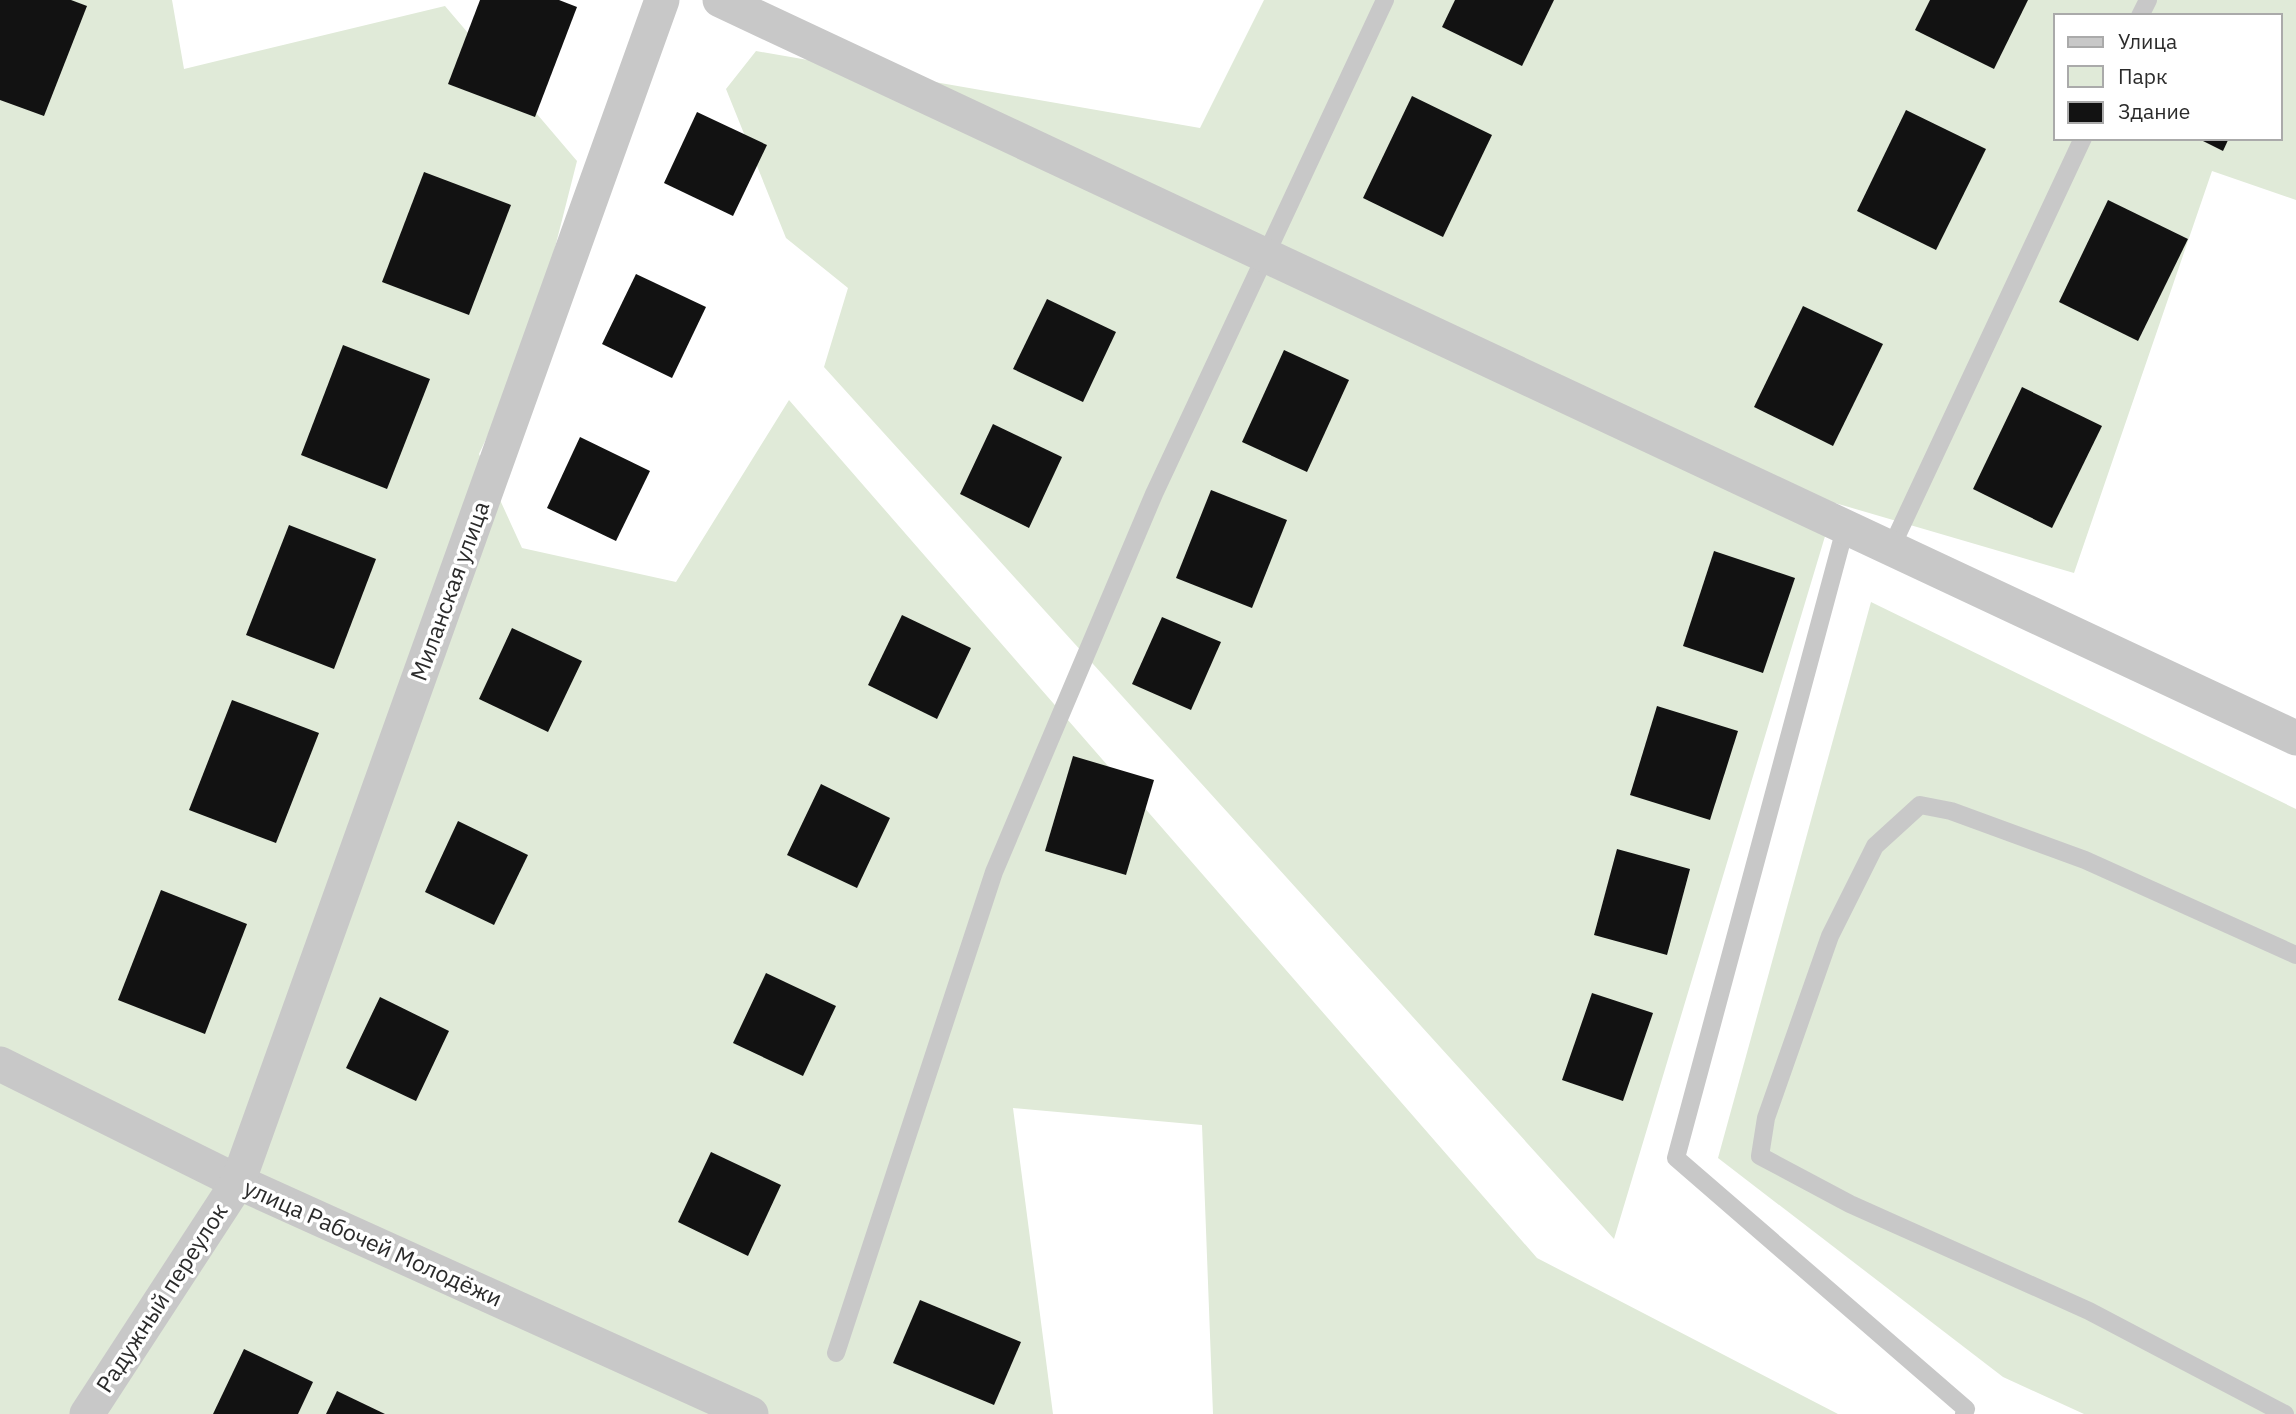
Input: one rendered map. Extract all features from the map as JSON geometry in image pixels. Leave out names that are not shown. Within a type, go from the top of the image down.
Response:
[{"type":"street","name":"Миланская улица","points":[[238,1182],[662,0]]},
{"type":"street","points":[[720,0],[1892,546],[2296,738]]},
{"type":"street","name":"улица Рабочей Молодёжи","points":[[0,1063],[238,1182],[751,1414]]},
{"type":"street","name":"Радужный переулок","points":[[87,1414],[238,1182]]},
{"type":"lane","points":[[836,1353],[995,872],[1154,494],[1385,0]]},
{"type":"lane","points":[[1892,546],[2082,140]]},
{"type":"lane","points":[[1846,525],[1676,1158],[1966,1409],[1964,1414]]},
{"type":"lane","points":[[2285,1414],[2089,1311],[1850,1204],[1760,1156],[1766,1118],[1830,936],[1875,846],[1920,805],[1951,811],[2085,860],[2296,955]]},
{"type":"green space","points":[[0,0],[172,0],[184,69],[445,6],[577,161],[530,346],[479,454],[522,548],[676,582],[789,400],[1537,1258],[1838,1414],[1213,1414],[1202,1125],[1013,1108],[1053,1414],[0,1414]]},
{"type":"green space","points":[[1264,0],[2296,0],[2296,200],[2212,171],[2074,573],[1835,503],[1614,1239],[824,367],[848,288],[786,238],[726,89],[756,51],[1200,128]]},
{"type":"green space","points":[[1871,602],[2296,809],[2296,1414],[2084,1414],[2003,1377],[1718,1158]]},
{"type":"building","points":[[0,0],[71,0],[87,6],[44,116],[0,100]]},
{"type":"building","points":[[480,0],[559,0],[577,7],[535,117],[448,84]]},
{"type":"building","points":[[1455,0],[1554,0],[1522,66],[1442,27]]},
{"type":"building","points":[[1930,0],[2028,0],[1994,69],[1915,30]]},
{"type":"building","points":[[1412,96],[1492,135],[1443,237],[1363,198]]},
{"type":"building","points":[[1906,110],[1986,149],[1936,250],[1857,211]]},
{"type":"building","points":[[697,112],[767,145],[733,216],[664,183]]},
{"type":"building","points":[[2201,140],[2228,140],[2223,151]]},
{"type":"building","points":[[424,172],[511,205],[469,315],[382,282]]},
{"type":"building","points":[[2108,200],[2188,239],[2138,341],[2059,302]]},
{"type":"building","points":[[636,274],[706,307],[672,378],[602,344]]},
{"type":"building","points":[[1047,299],[1116,332],[1083,402],[1013,369]]},
{"type":"building","points":[[1803,306],[1883,344],[1833,446],[1754,407]]},
{"type":"building","points":[[343,345],[430,379],[387,489],[301,455]]},
{"type":"building","points":[[1284,350],[1349,380],[1307,472],[1242,442]]},
{"type":"building","points":[[2022,387],[2102,426],[2052,528],[1973,489]]},
{"type":"building","points":[[993,424],[1062,457],[1029,528],[960,494]]},
{"type":"building","points":[[580,437],[650,471],[616,541],[547,508]]},
{"type":"building","points":[[1211,490],[1287,520],[1252,608],[1176,578]]},
{"type":"building","points":[[289,525],[376,559],[334,669],[246,635]]},
{"type":"building","points":[[1714,551],[1795,578],[1763,673],[1683,646]]},
{"type":"building","points":[[902,615],[971,648],[937,719],[868,685]]},
{"type":"building","points":[[1162,617],[1221,642],[1191,710],[1132,684]]},
{"type":"building","points":[[512,628],[582,661],[548,732],[479,699]]},
{"type":"building","points":[[232,700],[319,733],[276,843],[189,810]]},
{"type":"building","points":[[1657,706],[1738,731],[1710,820],[1630,795]]},
{"type":"building","points":[[1073,756],[1154,780],[1126,875],[1045,851]]},
{"type":"building","points":[[821,784],[890,818],[857,888],[787,855]]},
{"type":"building","points":[[458,821],[528,855],[494,925],[425,892]]},
{"type":"building","points":[[1617,849],[1690,869],[1667,955],[1594,935]]},
{"type":"building","points":[[161,890],[247,924],[205,1034],[118,1000]]},
{"type":"building","points":[[766,973],[836,1006],[803,1076],[733,1043]]},
{"type":"building","points":[[1592,993],[1653,1013],[1623,1101],[1562,1080]]},
{"type":"building","points":[[380,997],[449,1031],[416,1101],[346,1068]]},
{"type":"building","points":[[711,1152],[781,1185],[748,1256],[678,1222]]},
{"type":"building","points":[[920,1300],[1021,1342],[994,1405],[893,1363]]},
{"type":"building","points":[[244,1349],[313,1382],[298,1414],[213,1414]]},
{"type":"building","points":[[337,1391],[385,1414],[326,1414]]}]
